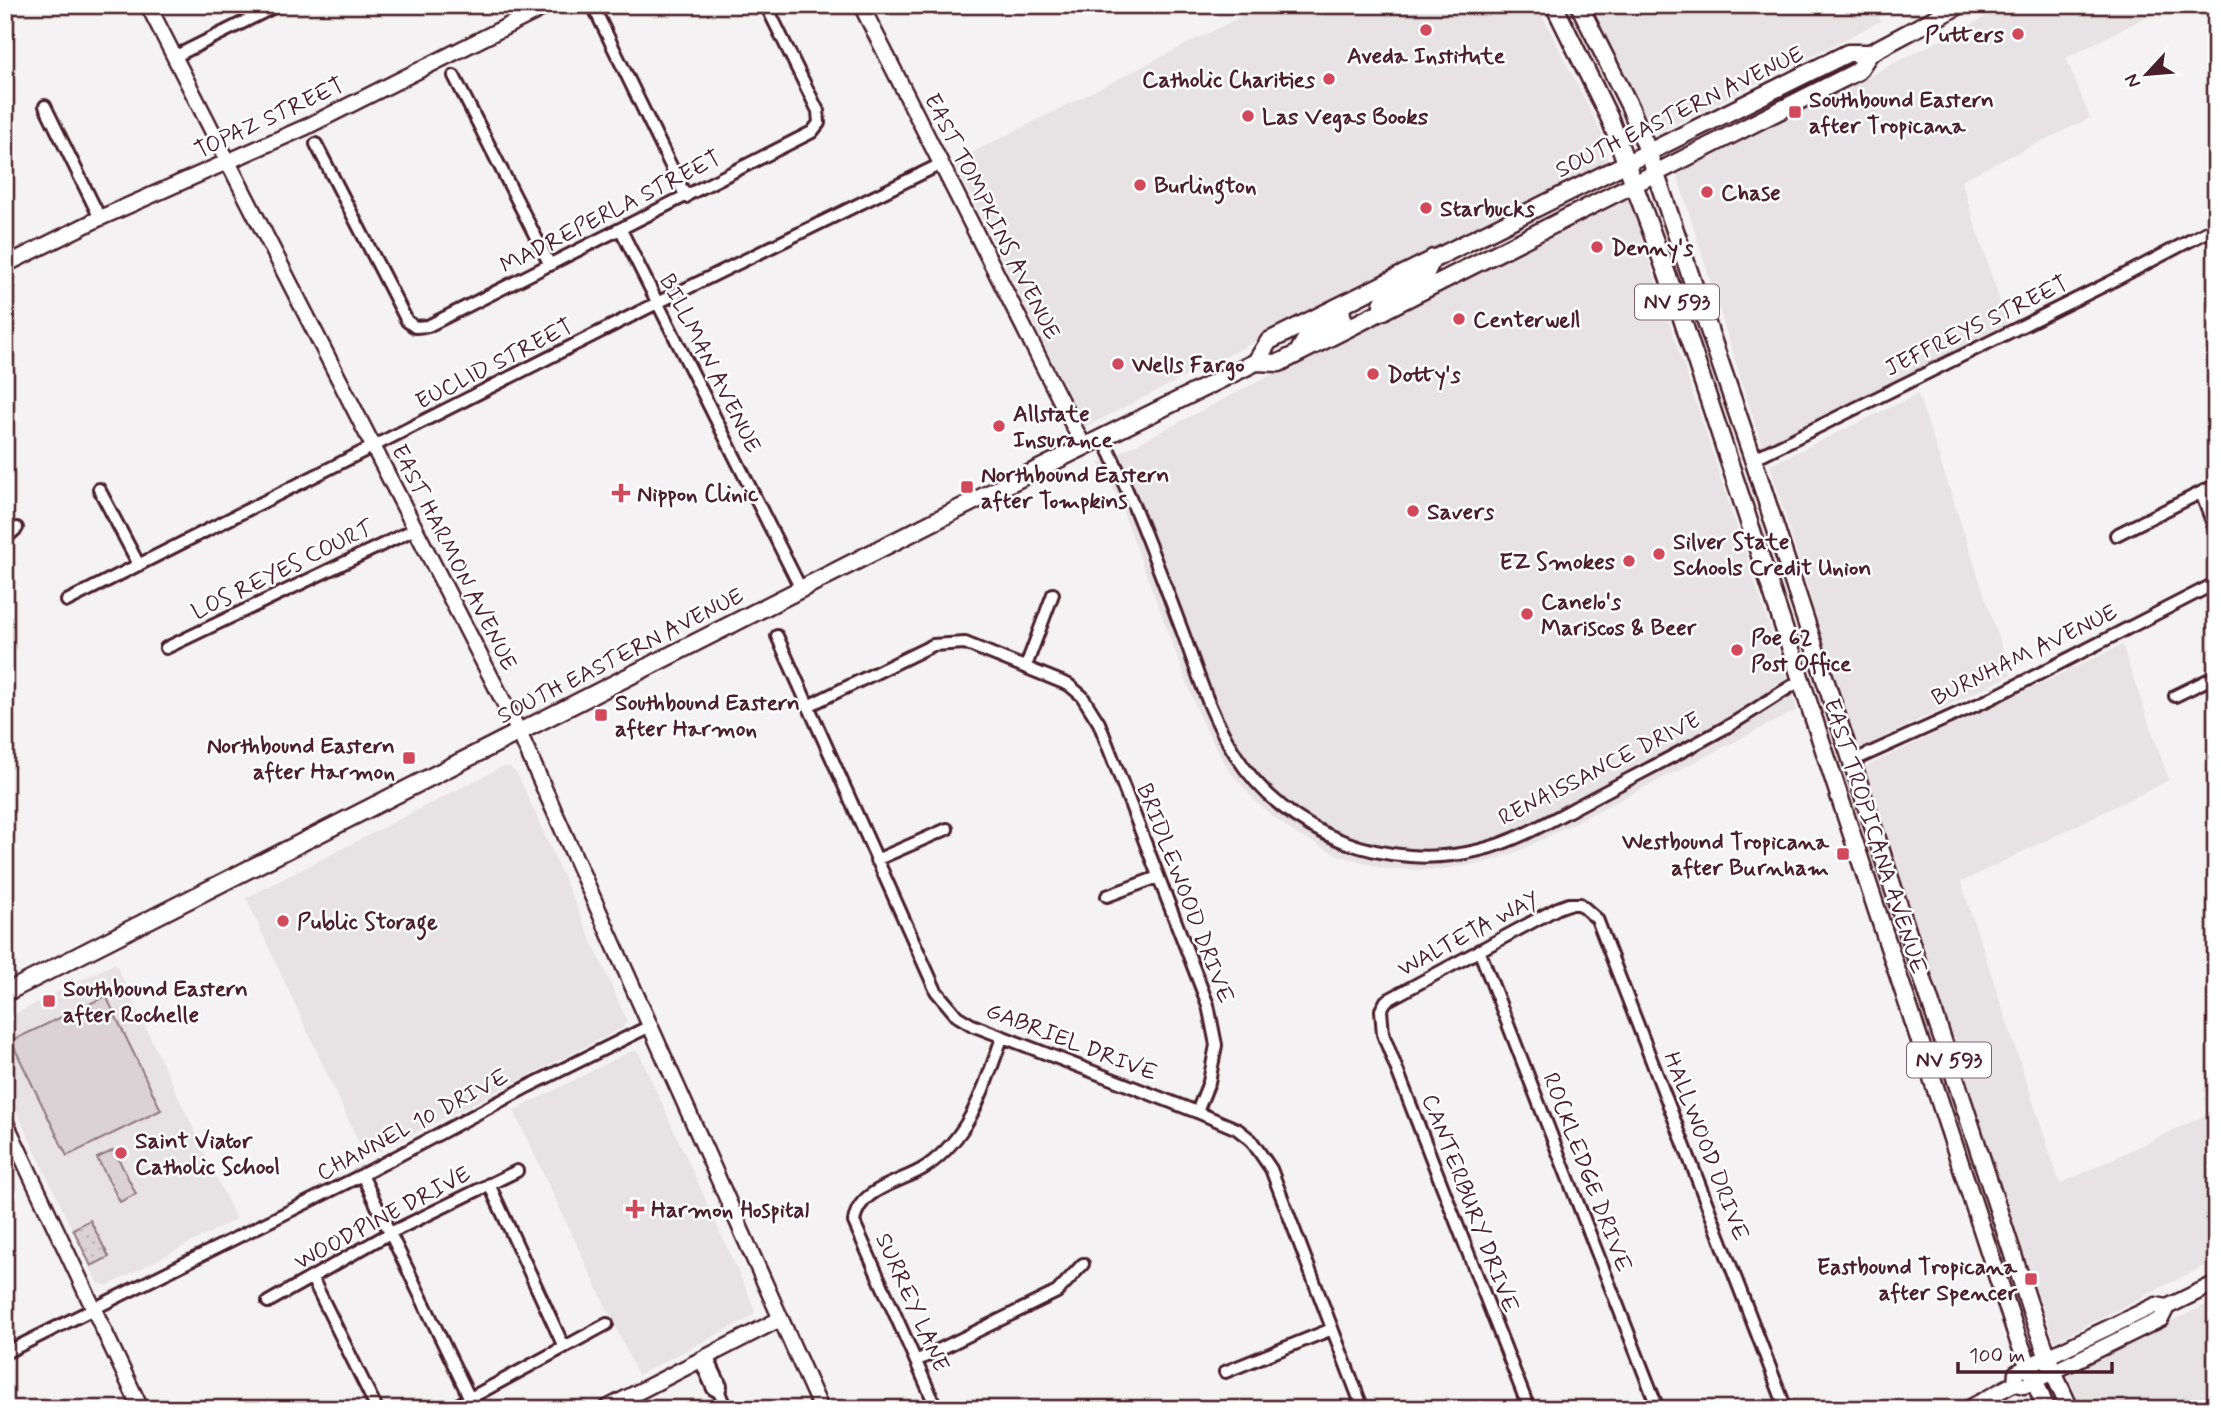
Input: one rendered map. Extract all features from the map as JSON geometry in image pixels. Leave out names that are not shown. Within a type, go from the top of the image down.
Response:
[{"type":"main road","name":"EAST TROPICANA AVENUE","points":[[1554,5],[1610,119],[1634,184],[1734,472],[1927,1065],[2031,1374],[2046,1409]]},
{"type":"main road","name":"EAST TROPICANA AVENUE","points":[[1579,5],[1630,107],[1648,151],[1753,459],[1952,1073],[2050,1365],[2070,1409]]},
{"type":"main road","name":"SOUTH EASTERN AVENUE","points":[[1256,362],[1269,341],[1341,304],[1849,53],[1870,53],[1960,5]]},
{"type":"main road","name":"SOUTH EASTERN AVENUE","points":[[5,993],[1084,447],[1256,362],[1279,363],[1384,311],[1858,71],[1870,53]]},
{"type":"main road","points":[[1384,311],[1382,304],[1385,298],[1424,277],[1433,258]]},
{"type":"main road","points":[[1297,354],[1307,337],[1336,322],[1342,315],[1341,304]]},
{"type":"main road","points":[[1717,421],[1731,430],[1742,457],[1753,459]]},
{"type":"main road","points":[[1734,472],[1744,473],[1757,506],[1771,516]]},
{"type":"main road","points":[[1815,720],[1829,731],[1840,759],[1850,762]]},
{"type":"main road","points":[[1828,764],[1840,768],[1853,799],[1866,811]]},
{"type":"main road","points":[[1900,980],[1917,1006],[1939,1061],[1952,1073]]},
{"type":"main road","points":[[1927,1065],[1941,1077],[1957,1111],[1975,1139]]},
{"type":"street","name":"EAST HARMON AVENUE","points":[[148,5],[519,732],[821,1409]]},
{"type":"street","points":[[174,57],[278,5]]},
{"type":"street","name":"TOPAZ STREET","points":[[5,265],[100,219],[306,127],[549,5]]},
{"type":"street","name":"MADREPERLA STREET","points":[[316,144],[407,321],[415,327],[428,326],[812,132],[819,123],[818,111],[766,5]]},
{"type":"street","name":"EAST TOMPKINS AVENUE","points":[[861,5],[1084,447]]},
{"type":"street","points":[[594,10],[686,197]]},
{"type":"street","points":[[454,76],[550,264]]},
{"type":"street","points":[[45,106],[100,219]]},
{"type":"street","name":"EUCLID STREET","points":[[66,601],[657,303],[941,164]]},
{"type":"street","name":"JEFFREYS STREET","points":[[1753,459],[2109,283],[2216,227]]},
{"type":"street","name":"BILLMAN AVENUE","points":[[621,230],[801,589]]},
{"type":"street","name":"RENAISSANCE DRIVE","points":[[1103,438],[1129,491],[1214,714],[1236,755],[1265,790],[1301,821],[1343,842],[1388,855],[1435,856],[1480,850],[1533,830],[1732,724],[1802,680]]},
{"type":"street","points":[[2116,535],[2216,485]]},
{"type":"street","points":[[99,489],[139,565]]},
{"type":"street","points":[[2202,493],[2216,532]]},
{"type":"street","points":[[5,539],[18,528]]},
{"type":"street","name":"LOS REYES COURT","points":[[166,648],[415,529]]},
{"type":"street","name":"BURNHAM AVENUE","points":[[1850,762],[1990,699],[2216,583]]},
{"type":"street","points":[[807,706],[933,645],[965,643],[1026,666],[1053,594]]},
{"type":"street","name":"GABRIEL DRIVE","points":[[777,636],[936,991],[957,1016],[972,1025],[1197,1112],[1237,1129],[1251,1140],[1271,1169],[1363,1409]]},
{"type":"street","name":"BRIDLEWOOD DRIVE","points":[[1026,666],[1069,685],[1082,696],[1099,723],[1208,1005],[1216,1045],[1209,1082],[1197,1112]]},
{"type":"street","points":[[2175,696],[2216,676]]},
{"type":"street","points":[[876,860],[947,829]]},
{"type":"street","points":[[1107,896],[1158,877]]},
{"type":"street","name":"WALTETA WAY","points":[[1381,1010],[1387,1001],[1479,950],[1558,908],[1580,904]]},
{"type":"street","name":"HALLWOOD DRIVE","points":[[1580,904],[1597,919],[1786,1409]]},
{"type":"street","name":"ROCKLEDGE DRIVE","points":[[1479,950],[1655,1401],[1655,1409]]},
{"type":"street","name":"CANTERBURY DRIVE","points":[[1381,1010],[1383,1034],[1529,1409]]},
{"type":"street","name":"CHANNEL 10 DRIVE","points":[[5,1353],[362,1175],[527,1087],[650,1027]]},
{"type":"street","name":"SURREY LANE","points":[[937,1409],[854,1222],[860,1202],[925,1167],[949,1146],[976,1109],[1002,1038]]},
{"type":"street","points":[[5,1121],[141,1409]]},
{"type":"street","name":"WOODPINE DRIVE","points":[[268,1302],[390,1233],[517,1171]]},
{"type":"street","points":[[362,1175],[472,1404]]},
{"type":"street","points":[[489,1184],[564,1347]]},
{"type":"street","points":[[916,1361],[1057,1292],[1083,1264]]},
{"type":"street","points":[[312,1278],[377,1409]]},
{"type":"street","points":[[1967,1409],[2015,1383],[2016,1373],[2031,1374],[2161,1318],[2167,1307],[2216,1283]]},
{"type":"street","points":[[605,1409],[780,1319]]},
{"type":"street","points":[[450,1409],[472,1404],[564,1347],[607,1324]]},
{"type":"street","points":[[1225,1372],[1332,1329]]},
{"type":"street","points":[[703,1358],[713,1389],[719,1392],[726,1409]]},
{"type":"shaded area","points":[[1264,5],[1537,5],[1601,132],[1608,164],[1085,427],[954,162]]},
{"type":"shaded area","points":[[1589,5],[1873,5],[1881,21],[1654,135]]},
{"type":"shaded area","points":[[2009,5],[2169,5],[2066,58],[2090,118],[1961,180],[2007,324],[1762,446],[1677,174]]},
{"type":"shaded area","points":[[1611,200],[1629,200],[1797,710],[1519,851],[1483,863],[1436,870],[1386,869],[1338,855],[1294,833],[1256,802],[1228,769],[1201,720],[1117,496],[1100,463]]},
{"type":"shaded area","points":[[1918,394],[2011,675],[1857,750],[1770,465]]},
{"type":"shaded area","points":[[2122,645],[2169,780],[1961,882],[2060,1184],[2216,1110],[2216,1260],[2055,1341],[2008,1213],[1865,767]]},
{"type":"shaded area","points":[[502,767],[510,767],[518,775],[627,1021],[622,1028],[366,1158],[246,898]]},
{"type":"shaded area","name":"Saint Viator Catholic School","points":[[115,963],[236,1219],[107,1286],[97,1282],[5,1087],[5,1019]]},
{"type":"shaded area","points":[[106,996],[161,1110],[67,1156],[11,1041]]},
{"type":"shaded area","name":"Harmon Hospital","points":[[635,1051],[639,1053],[754,1307],[754,1313],[749,1318],[638,1375],[514,1111]]},
{"type":"shaded area","points":[[114,1150],[136,1194],[120,1202],[97,1158]]},
{"type":"shaded area","points":[[90,1220],[109,1257],[91,1266],[73,1229]]},
{"type":"shaded area","points":[[2216,1300],[2216,1409],[2083,1409],[2066,1372]]},
{"type":"place","name":"Aveda Institute","points":[[1426,30]]},
{"type":"place","name":"Putters","points":[[2018,34]]},
{"type":"place","name":"Catholic Charities","points":[[1329,79]]},
{"type":"place","name":"Southbound Eastern after Tropicana","points":[[1795,112]]},
{"type":"place","name":"Las Vegas Books","points":[[1248,116]]},
{"type":"place","name":"Burlington","points":[[1140,185]]},
{"type":"place","name":"Chase","points":[[1707,192]]},
{"type":"place","name":"Starbucks","points":[[1426,208]]},
{"type":"place","name":"Denny's","points":[[1597,247]]},
{"type":"place","name":"Centerwell","points":[[1459,319]]},
{"type":"place","name":"Wells Fargo","points":[[1118,364]]},
{"type":"place","name":"Dotty's","points":[[1373,374]]},
{"type":"place","name":"Allstate Insurance","points":[[999,426]]},
{"type":"place","name":"Northbound Eastern after Tompkins","points":[[967,487]]},
{"type":"place","name":"Nippon Clinic","points":[[621,493]]},
{"type":"place","name":"Savers","points":[[1413,511]]},
{"type":"place","name":"Silver State Schools Credit Union","points":[[1659,554]]},
{"type":"place","name":"EZ Smokes","points":[[1629,561]]},
{"type":"place","name":"Canelo's Mariscos & Beer","points":[[1527,614]]},
{"type":"place","name":"Poe 62 Post Office","points":[[1737,650]]},
{"type":"place","name":"Southbound Eastern after Harmon","points":[[601,715]]},
{"type":"place","name":"Northbound Eastern after Harmon","points":[[409,758]]},
{"type":"place","name":"Westbound Tropicana after Burnham","points":[[1843,854]]},
{"type":"place","name":"Public Storage","points":[[283,921]]},
{"type":"place","name":"Southbound Eastern after Rochelle","points":[[49,1001]]},
{"type":"place","name":"Saint Viator Catholic School","points":[[121,1153]]},
{"type":"place","name":"Harmon Hospital","points":[[635,1209]]},
{"type":"place","name":"Eastbound Tropicana after Spencer","points":[[2031,1279]]}]
